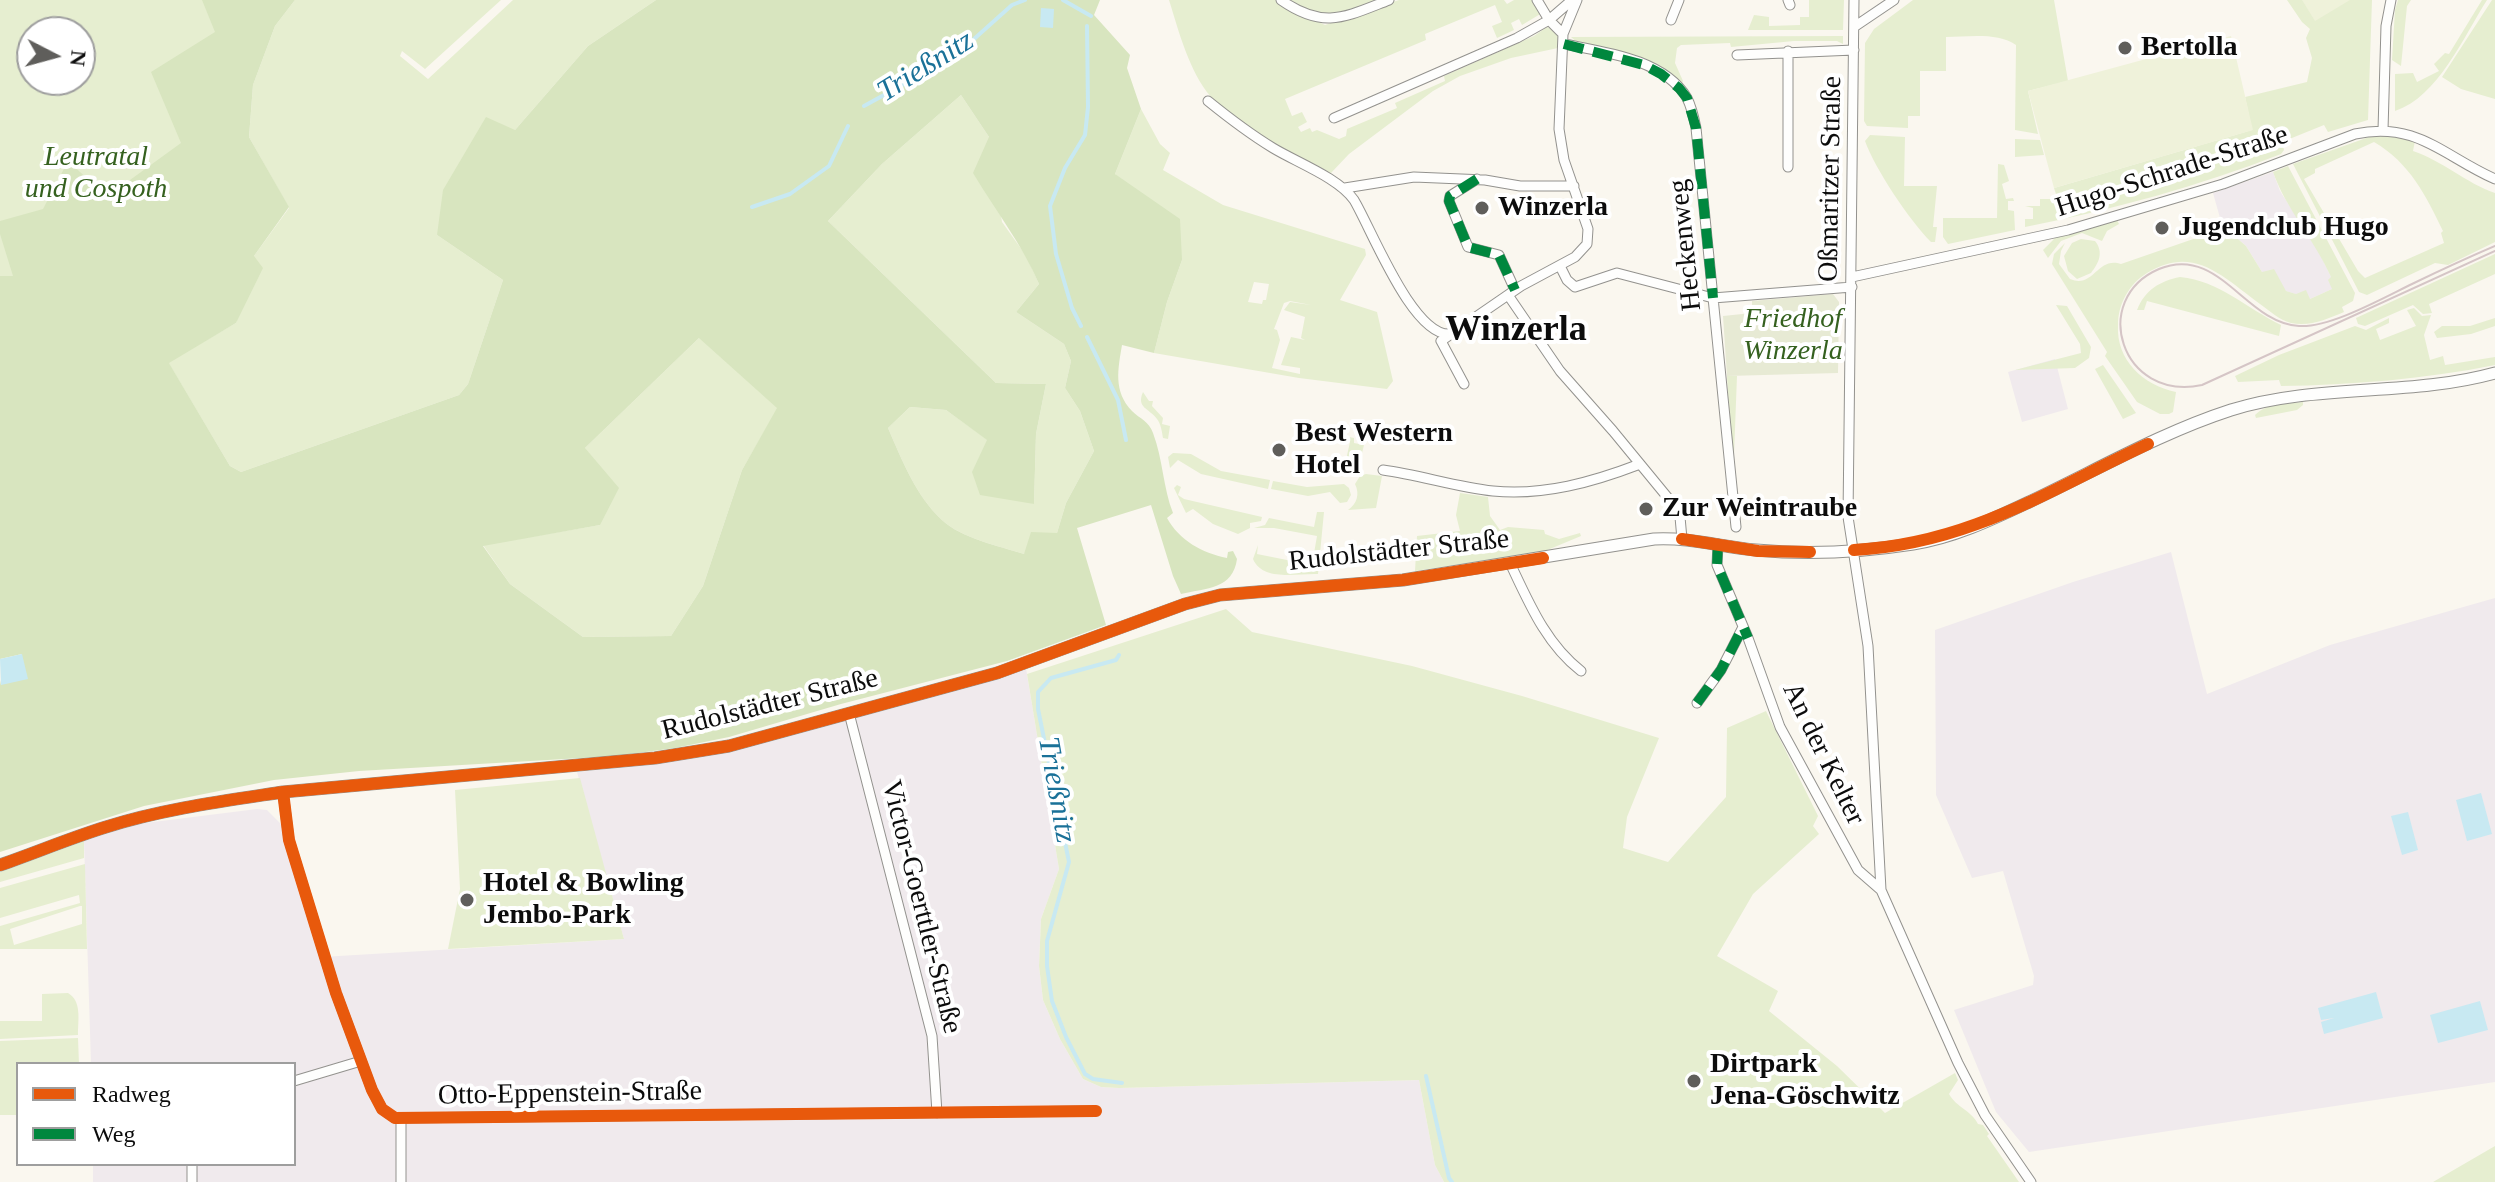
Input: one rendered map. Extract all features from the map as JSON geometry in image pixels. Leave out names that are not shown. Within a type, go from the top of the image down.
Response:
[{"type":"street","points":[[1281,0],[1318,18],[1333,20],[1389,0]]},
{"type":"street","points":[[1537,0],[1564,39]]},
{"type":"street","points":[[1334,118],[1517,38],[1549,20],[1575,0]]},
{"type":"street","points":[[1464,384],[1441,341],[1511,293],[1582,251],[1589,237],[1564,160],[1559,129],[1564,39],[1575,0]]},
{"type":"street","points":[[1671,20],[1679,0]]},
{"type":"street","name":"Oßmaritzer Straße","points":[[1854,0],[1848,517],[1866,622],[1873,696],[1881,890]]},
{"type":"street","points":[[1854,27],[1894,0]]},
{"type":"street","points":[[2383,130],[2386,26],[2391,0]]},
{"type":"street","name":"Heckenweg","points":[[1564,39],[1644,65],[1661,74],[1687,98],[1696,128],[1736,527]]},
{"type":"street","points":[[1737,55],[1854,50]]},
{"type":"street","points":[[1788,51],[1788,167]]},
{"type":"street","points":[[1208,101],[1251,134],[1345,188],[1381,257],[1409,300],[1434,330],[1445,335],[1452,334]]},
{"type":"street","name":"Hugo-Schrade-Straße","points":[[1560,266],[1568,282],[1575,287],[1619,273],[1713,298],[1852,282],[2068,230],[2223,184],[2355,134],[2383,130],[2401,132],[2430,143],[2495,179]]},
{"type":"street","points":[[1345,188],[1414,177],[1477,179],[1514,186],[1574,186]]},
{"type":"street","points":[[1477,179],[1450,196],[1449,201],[1466,244],[1474,250],[1499,255],[1511,293],[1560,371],[1640,464],[1680,517],[1682,539]]},
{"type":"street","name":"Rudolstädter Straße","points":[[0,865],[104,827],[142,817],[283,792],[655,758],[729,746],[997,673],[1185,604],[1220,595],[1272,588],[1403,580],[1645,540],[1682,539],[1784,552],[1918,544],[1995,518],[2148,444],[2233,410],[2307,393],[2443,383],[2495,373]]},
{"type":"street","points":[[1383,470],[1479,489],[1529,492],[1586,482],[1640,464]]},
{"type":"street","name":"An der Kelter","points":[[1718,544],[1717,565],[1780,727],[1858,870],[1881,890]]},
{"type":"street","points":[[1510,563],[1550,640],[1566,660],[1581,671]]},
{"type":"street","points":[[1697,703],[1721,670],[1743,627]]},
{"type":"street","name":"Victor-Goerttler-Straße","points":[[849,713],[932,1036],[937,1113]]},
{"type":"street","name":"Otto-Eppenstein-Straße","points":[[283,792],[289,840],[336,993],[372,1090],[382,1109],[390,1116],[401,1119],[1096,1111]]},
{"type":"street","points":[[1881,890],[1958,1063],[1995,1130],[2031,1182]]},
{"type":"street","points":[[296,1080],[361,1061]]},
{"type":"street","points":[[401,1119],[401,1182]]},
{"type":"shaded area","points":[[2273,172],[2280,191],[2318,250],[2331,277],[2332,289],[2310,299],[2286,291],[2262,272],[2246,246],[2222,225],[2213,193]]},
{"type":"shaded area","points":[[2055,359],[2068,409],[2022,422],[2008,372]]},
{"type":"shaded area","points":[[2171,552],[2207,694],[2330,645],[2495,598],[2495,1082],[2029,1152],[1996,1112],[1954,1010],[2033,985],[2034,976],[2003,871],[1972,878],[1936,795],[1935,630]]},
{"type":"shaded area","points":[[1026,668],[1059,869],[1041,919],[1039,966],[1043,1000],[1060,1039],[1083,1079],[1101,1087],[1119,1088],[1419,1080],[1435,1165],[1444,1182],[93,1182],[93,1166],[296,1166],[296,1062],[91,1062],[84,841],[137,824],[267,810],[281,824],[322,957],[624,939],[577,772],[668,762],[897,707]]},
{"type":"green space","name":"Leutratal und Cospoth","points":[[0,0],[286,0],[0,416]]},
{"type":"green space","points":[[202,0],[295,0],[275,26],[253,85],[249,137],[289,207],[254,256],[263,268],[236,323],[169,363],[230,466],[241,472],[459,395],[468,384],[503,280],[437,235],[443,190],[486,117],[515,130],[588,46],[656,0],[1100,0],[1094,15],[1130,55],[1127,68],[1141,109],[1115,174],[1180,219],[1182,260],[1154,353],[1122,345],[1119,388],[1132,411],[1147,423],[1153,433],[1173,513],[1167,518],[1172,526],[1185,539],[1209,553],[1227,558],[1228,552],[1233,551],[1237,559],[1235,569],[1217,586],[1181,594],[1151,505],[1077,528],[1106,625],[1007,661],[729,737],[675,748],[616,756],[359,771],[274,780],[144,806],[0,852],[0,680],[1,685],[22,654],[0,659],[0,276],[13,276],[0,234],[0,221],[43,209],[68,161],[104,194],[130,180],[181,143],[151,72],[215,32]],"holes":[[[961,95],[989,137],[973,173],[1039,284],[1016,312],[1064,344],[1071,361],[1065,388],[1080,411],[1094,451],[1066,503],[1057,533],[1031,532],[1024,554],[970,537],[942,520],[917,489],[888,428],[910,407],[946,410],[987,440],[972,472],[980,495],[1034,504],[1036,434],[1046,384],[996,383],[828,221],[882,164]],[[699,338],[777,408],[742,470],[703,586],[671,636],[583,637],[510,584],[483,546],[600,525],[619,488],[585,448]]]},
{"type":"green space","points":[[295,0],[501,0],[425,69],[402,51],[400,56],[428,79],[513,0],[656,0],[588,46],[515,130],[437,235],[503,280],[468,384],[459,395],[241,472],[230,466],[168,362],[236,323],[254,256],[289,208],[249,137],[253,85],[275,26]]},
{"type":"green space","points":[[1169,0],[1379,0],[1332,18],[1306,16],[1325,25],[1399,0],[1504,0],[1507,4],[1514,0],[1534,0],[1542,13],[1522,25],[1519,19],[1511,23],[1514,30],[1497,38],[1492,26],[1502,22],[1495,5],[1425,34],[1426,40],[1285,99],[1292,116],[1302,112],[1307,122],[1298,127],[1301,132],[1310,128],[1312,132],[1317,130],[1339,139],[1346,136],[1347,129],[1397,108],[1395,103],[1445,81],[1444,76],[1534,36],[1547,27],[1559,32],[1558,48],[1511,58],[1460,76],[1433,91],[1349,154],[1331,173],[1251,130],[1222,109],[1203,87],[1191,63]]},
{"type":"green space","points":[[1809,0],[1844,0],[1843,30],[1748,30],[1754,15],[1769,17],[1769,26],[1800,25],[1800,17],[1809,17]]},
{"type":"green space","points":[[1913,0],[2054,0],[2068,81],[2028,91],[2038,134],[2015,130],[2016,45],[2000,38],[1982,36],[1946,37],[1946,71],[1920,71],[1920,116],[1908,116],[1908,128],[1867,126],[1864,121],[1865,43],[1874,29]]},
{"type":"green space","points":[[2287,0],[2372,0],[2368,120],[2328,132],[2324,125],[2282,142],[2284,150],[2281,154],[2187,187],[2025,227],[2025,219],[2033,219],[2033,208],[2025,206],[2040,206],[2040,199],[2054,199],[2057,197],[2054,188],[2252,130],[2245,97],[2307,82],[2312,58],[2306,38],[2310,29]]},
{"type":"green space","points":[[2302,0],[2350,0],[2315,21]]},
{"type":"green space","points":[[2398,0],[2411,0],[2407,6],[2401,66],[2392,60]]},
{"type":"green space","points":[[2482,0],[2487,0],[2437,79],[2410,104],[2395,111],[2395,74],[2413,73],[2417,82],[2439,71],[2434,64],[2445,53],[2449,54]]},
{"type":"green space","points":[[2492,0],[2495,0],[2495,99],[2461,89],[2442,77]]},
{"type":"green space","points":[[1843,36],[1843,44],[1837,41],[1794,41],[1731,47],[1730,43],[1681,45],[1677,48],[1675,63],[1683,81],[1681,84],[1656,67],[1578,43],[1571,37]]},
{"type":"green space","points":[[2231,36],[2253,130],[2054,188],[2028,91]]},
{"type":"green space","points":[[961,95],[989,137],[1002,222],[1027,257],[1039,284],[1016,312],[1064,344],[1071,361],[1065,388],[1080,411],[1094,451],[1066,503],[1057,533],[1024,554],[970,537],[942,520],[917,489],[888,428],[910,407],[946,410],[988,440],[973,472],[1034,504],[1036,434],[1046,384],[996,383],[828,221],[882,164]]},
{"type":"green space","points":[[1141,109],[1160,144],[1170,153],[1163,170],[1223,205],[1365,249],[1366,255],[1340,300],[1377,312],[1393,381],[1387,389],[1299,378],[1154,353],[1182,260],[1115,174]],"holes":[[[1254,282],[1269,284],[1266,300],[1262,304],[1248,302]],[[1290,301],[1311,305],[1290,302],[1284,310],[1305,317],[1301,338],[1305,340],[1291,337],[1281,365],[1300,368],[1300,374],[1272,368],[1280,340],[1274,329],[1284,303]]]},
{"type":"green space","points":[[1870,135],[1905,137],[1904,186],[1937,186],[1933,227],[1937,227],[1935,242],[1931,242],[1913,221],[1885,180],[1865,141]]},
{"type":"green space","points":[[2372,136],[2415,141],[2413,151],[2495,193],[2495,242],[2448,265],[2435,263],[2367,295],[2359,292],[2293,164]],"holes":[[[2374,142],[2407,170],[2423,193],[2443,231],[2444,243],[2365,278],[2304,179],[2315,173],[2315,169]]]},
{"type":"green space","points":[[2015,139],[2040,140],[2044,155],[2015,157]]},
{"type":"green space","points":[[1998,164],[2004,165],[2009,181],[2002,184],[2006,199],[2013,198],[2014,201],[2008,201],[2008,210],[2014,211],[2015,230],[1948,244],[1943,237],[1943,218],[1997,218]]},
{"type":"green space","points":[[2288,166],[2355,293],[2353,301],[2342,307],[2344,312],[2325,320],[2291,323],[2282,320],[2207,268],[2194,263],[2164,265],[2147,273],[2126,295],[2120,310],[2119,338],[2134,369],[2153,384],[2176,392],[2173,412],[2160,414],[2137,402],[2105,356],[2107,352],[2052,264],[2054,254],[2065,243],[2059,264],[2070,279],[2085,280],[2106,264],[2121,264],[2202,236],[2203,232],[2222,225],[2246,246],[2262,272],[2274,269],[2286,291],[2296,294],[2306,290],[2310,299],[2332,289],[2328,280],[2331,277],[2285,199],[2273,172]]},
{"type":"green space","points":[[2117,220],[2119,224],[2107,231],[2102,241],[2082,233],[2061,241],[2048,258],[2043,250],[2057,236]]},
{"type":"green space","points":[[2081,239],[2095,241],[2100,253],[2091,273],[2077,279],[2068,271],[2064,256],[2072,243]]},
{"type":"green space","points":[[2495,254],[2495,274],[2429,304],[2432,313],[2423,314],[2413,305],[2365,326],[2358,324],[2356,318]]},
{"type":"green space","points":[[2180,277],[2220,289],[2281,325],[2279,336],[2147,301],[2144,310],[2137,310],[2144,297],[2154,288]]},
{"type":"green space","name":"Friedhof Winzerla","points":[[1833,294],[1839,302],[1838,373],[1727,376],[1723,316],[1752,313],[1752,301]]},
{"type":"green space","points":[[2056,305],[2067,306],[2091,347],[2089,358],[2075,368],[2015,370],[2081,353],[2080,344]]},
{"type":"green space","points":[[2414,308],[2422,316],[2431,315],[2424,335],[2430,360],[2443,356],[2445,365],[2495,357],[2495,365],[2415,378],[2335,384],[2281,386],[2279,380],[2238,382],[2235,376],[2279,355],[2355,326],[2366,330],[2389,318],[2389,323],[2376,329],[2380,340],[2416,326],[2407,310]]},
{"type":"green space","points":[[2495,318],[2495,326],[2471,334],[2437,338],[2434,332],[2442,326],[2470,326]]},
{"type":"green space","points":[[700,337],[778,408],[742,470],[703,586],[671,636],[583,637],[510,584],[483,545],[600,525],[585,448]]},
{"type":"green space","points":[[2103,365],[2136,413],[2123,419],[2095,369]]},
{"type":"green space","points":[[1727,376],[1737,376],[1733,482]]},
{"type":"green space","points":[[1143,392],[1149,401],[1153,401],[1152,406],[1163,418],[1162,424],[1170,426],[1168,439],[1163,438],[1154,415],[1142,405]]},
{"type":"green space","points":[[2303,402],[2297,410],[2256,418],[2255,415],[2271,406]]},
{"type":"green space","points":[[1324,432],[1354,438],[1354,443],[1364,445],[1359,465],[1344,469],[1350,442],[1323,437]]},
{"type":"green space","points":[[1173,453],[1191,454],[1221,471],[1270,480],[1268,489],[1201,474],[1178,460],[1170,468],[1168,457]]},
{"type":"green space","points":[[1360,476],[1382,476],[1376,508],[1348,510],[1357,498],[1355,484]]},
{"type":"green space","points":[[1273,481],[1307,487],[1344,484],[1351,495],[1347,502],[1340,503],[1330,492],[1308,496],[1271,489]]},
{"type":"green space","points":[[1177,485],[1181,487],[1178,495],[1184,499],[1262,517],[1261,521],[1250,523],[1250,528],[1238,534],[1213,524],[1193,509],[1186,513],[1174,488]]},
{"type":"green space","points":[[1460,493],[1488,497],[1490,516],[1500,530],[1508,527],[1544,530],[1545,534],[1559,539],[1580,533],[1581,536],[1545,551],[1415,571],[1417,536],[1460,531],[1456,515]]},
{"type":"green space","points":[[1317,512],[1324,512],[1318,574],[1272,574],[1258,566],[1253,559],[1258,545],[1257,554],[1312,565],[1317,536],[1274,528],[1254,528],[1265,525],[1269,518],[1314,527]]},
{"type":"green space","points":[[1226,609],[1252,632],[1412,666],[1659,738],[1627,817],[1623,848],[1668,862],[1726,797],[1727,728],[1766,711],[1818,816],[1813,826],[1819,834],[1753,894],[1717,956],[1778,991],[1769,1011],[1837,1066],[1885,1113],[1955,1073],[1958,1080],[1949,1094],[1978,1124],[1983,1125],[1989,1134],[1987,1136],[2019,1182],[1444,1182],[1435,1165],[1419,1080],[1119,1088],[1101,1087],[1083,1079],[1060,1039],[1043,1000],[1039,966],[1041,919],[1059,869],[1027,674]]},
{"type":"green space","points":[[580,778],[624,939],[448,949],[460,889],[455,790]]},
{"type":"green space","points":[[84,841],[84,858],[0,882],[0,872]]},
{"type":"green space","points":[[85,864],[87,949],[0,949],[0,926],[80,903],[79,895],[0,918],[0,888]],"holes":[[[82,906],[82,924],[14,945],[10,929]]]},
{"type":"green space","points":[[68,993],[77,1006],[78,1035],[0,1039],[0,1021],[42,1021],[42,994]]},
{"type":"green space","points":[[78,1038],[79,1062],[16,1062],[16,1115],[0,1115],[0,1041]]},
{"type":"green space","points":[[2495,1146],[2495,1182],[2433,1182]]},
{"type":"water","points":[[1041,8],[1054,9],[1053,28],[1040,27]]},
{"type":"water","points":[[22,654],[28,679],[1,685],[0,659]]},
{"type":"water","points":[[2481,793],[2492,834],[2467,841],[2456,800]]},
{"type":"water","points":[[2408,812],[2418,850],[2402,855],[2391,816]]},
{"type":"water","points":[[2376,992],[2383,1018],[2324,1034],[2321,1022],[2334,1018],[2321,1020],[2318,1008]]},
{"type":"water","points":[[2480,1001],[2488,1030],[2438,1043],[2430,1015]]},
{"type":"waterway","name":"Trießnitz","points":[[864,106],[955,56],[1012,5],[1025,0]]},
{"type":"waterway","name":"Trießnitz","points":[[1063,0],[1091,16]]},
{"type":"waterway","name":"Trießnitz","points":[[1081,326],[1072,308],[1056,254],[1050,206],[1065,168],[1085,135],[1088,107],[1087,26]]},
{"type":"waterway","name":"Trießnitz","points":[[752,207],[790,194],[829,166],[848,126]]},
{"type":"waterway","name":"Trießnitz","points":[[1087,337],[1118,400],[1126,440]]},
{"type":"waterway","name":"Trießnitz","points":[[1119,655],[1116,660],[1051,678],[1038,692],[1038,709],[1069,862],[1047,941],[1052,1001],[1085,1074],[1093,1079],[1122,1083]]},
{"type":"waterway","name":"Trießnitz","points":[[1426,1076],[1452,1182]]},
{"type":"tram line","points":[[2495,246],[2356,311],[2326,322],[2299,326],[2280,322],[2263,312],[2215,275],[2199,267],[2180,264],[2159,269],[2137,283],[2125,302],[2120,323],[2124,345],[2134,364],[2151,378],[2174,386],[2202,385],[2495,251]]},
{"type":"marked path","points":[[1564,44],[1644,65],[1661,74],[1687,98],[1696,128],[1713,298]]},
{"type":"marked path","points":[[1477,179],[1450,196],[1449,201],[1468,247],[1499,255],[1515,290]]},
{"type":"marked path","points":[[1718,544],[1717,565],[1748,638]]},
{"type":"marked path","points":[[1697,703],[1721,670],[1743,627]]},
{"type":"cycle path","points":[[1854,550],[1896,546],[1971,526],[2041,497],[2148,444]]},
{"type":"cycle path","points":[[1682,539],[1758,551],[1810,552]]},
{"type":"cycle path","points":[[0,865],[128,821],[216,802],[283,792],[655,758],[729,746],[997,673],[1185,604],[1220,595],[1403,580],[1543,558]]},
{"type":"cycle path","points":[[283,792],[289,840],[336,993],[372,1090],[382,1109],[395,1118],[1096,1111]]},
{"type":"place","name":"Bertolla","points":[[2125,48]]},
{"type":"place","name":"Winzerla","points":[[1482,208]]},
{"type":"place","name":"Jugendclub Hugo","points":[[2162,228]]},
{"type":"place","name":"Best Western Hotel","points":[[1279,450]]},
{"type":"place","name":"Zur Weintraube","points":[[1646,509]]},
{"type":"place","name":"Hotel & Bowling Jembo-Park","points":[[467,900]]},
{"type":"place","name":"Dirtpark Jena-Göschwitz","points":[[1694,1081]]},
{"type":"district","name":"Winzerla","points":[[1516,331]]}]
